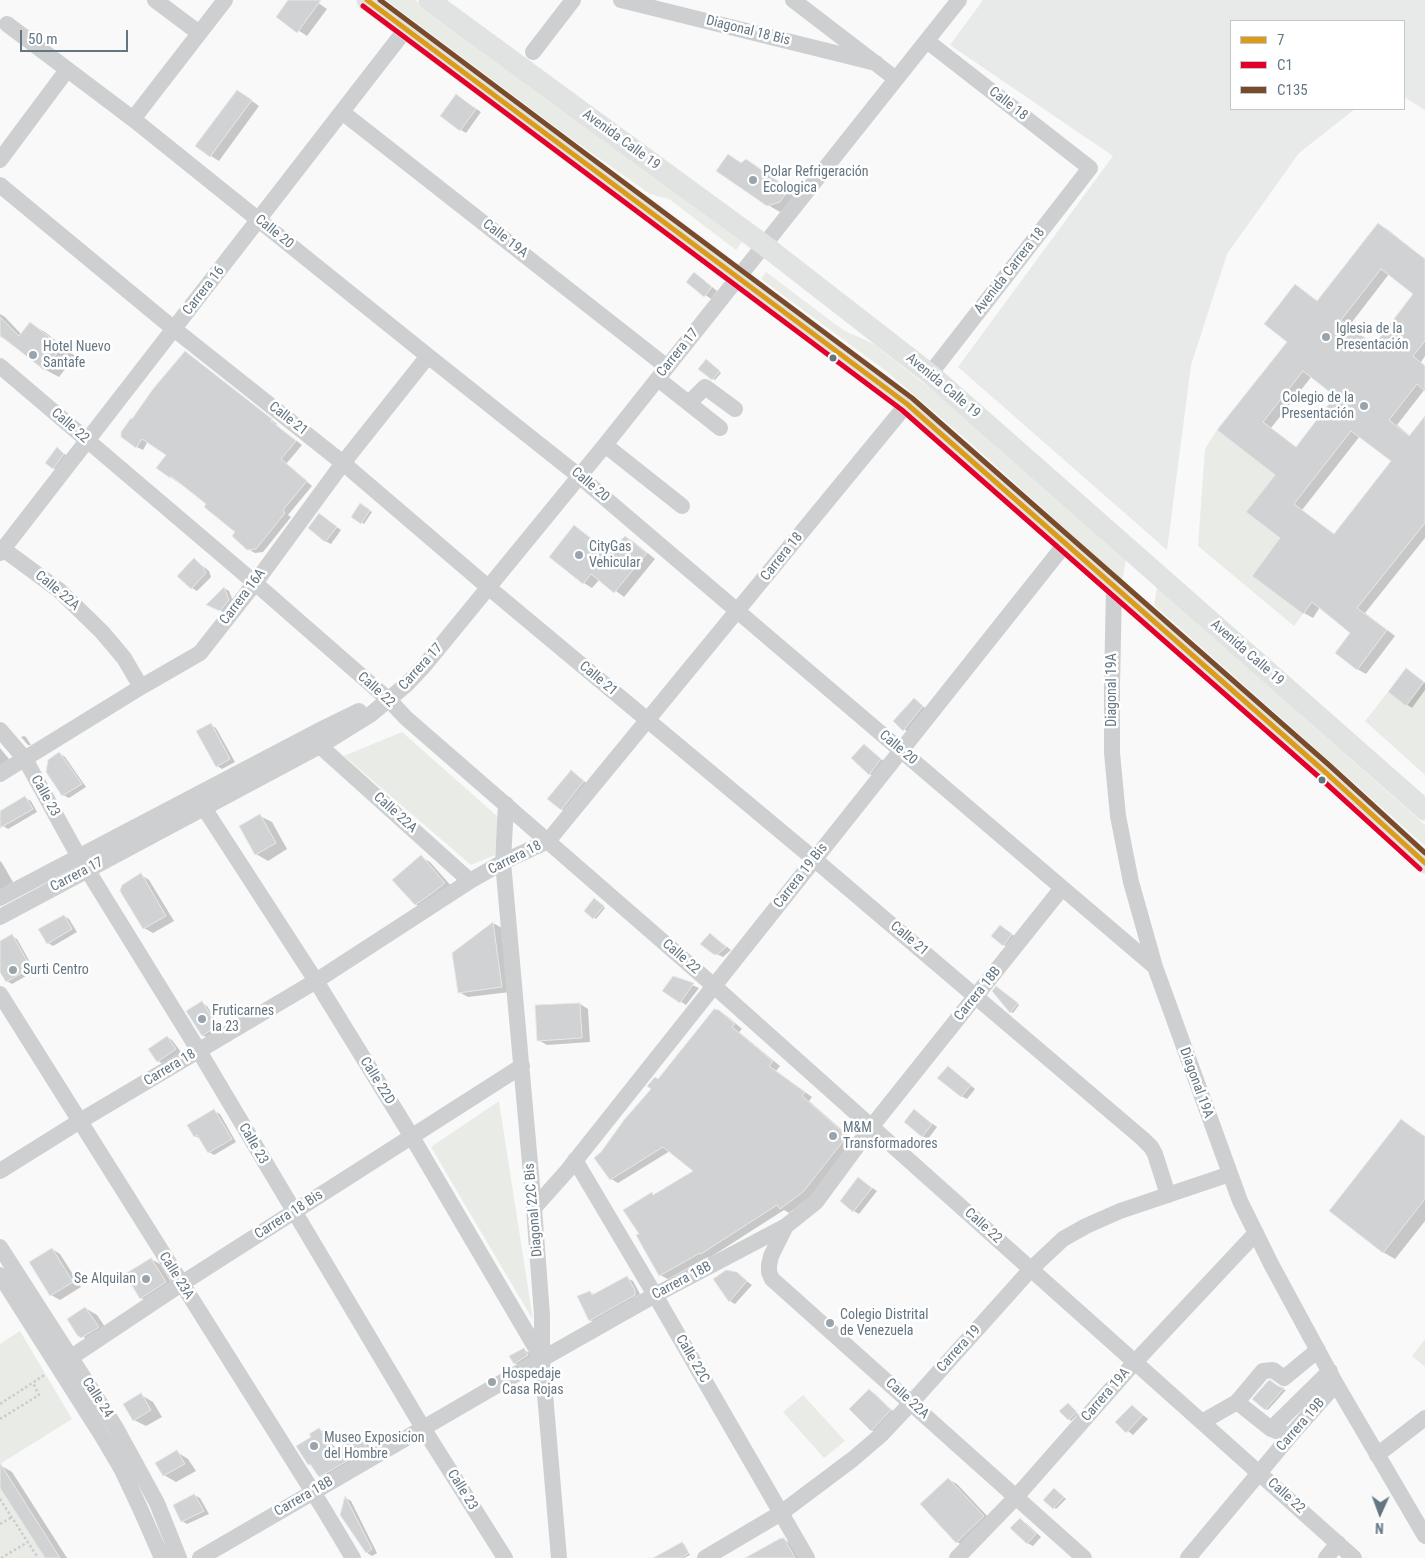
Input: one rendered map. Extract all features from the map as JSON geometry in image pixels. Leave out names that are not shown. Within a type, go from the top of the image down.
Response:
[{"type":"main road","points":[[367,0],[908,404],[1425,863]]},
{"type":"main road","name":"Avenida Calle 19","points":[[431,0],[764,245],[930,374],[1425,810]]},
{"type":"street","points":[[155,0],[199,33]]},
{"type":"street","points":[[133,119],[224,0]]},
{"type":"street","points":[[534,52],[573,0]]},
{"type":"street","name":"Diagonal 18 Bis","points":[[621,0],[876,63]]},
{"type":"street","points":[[793,0],[896,79]]},
{"type":"street","name":"Carrera 17","points":[[0,898],[204,808],[320,746],[370,715],[407,684],[424,666],[605,446],[959,0]]},
{"type":"street","name":"Calle 20","points":[[8,24],[133,119],[580,476],[1155,968]]},
{"type":"street","name":"Carrera 16","points":[[1,551],[406,29]]},
{"type":"street","name":"Calle 18","points":[[927,40],[1090,168]]},
{"type":"street","points":[[0,160],[67,70]]},
{"type":"street","name":"Calle 19A","points":[[342,112],[662,373],[689,403],[720,428]]},
{"type":"street","name":"Avenida Carrera 18","points":[[930,374],[1090,168]]},
{"type":"street","name":"Calle 21","points":[[0,185],[174,329],[344,463],[647,721],[977,996],[1143,1139],[1155,1154],[1168,1196]]},
{"type":"street","name":"Carrera 16A","points":[[0,774],[200,653],[428,356]]},
{"type":"street","name":"Calle 22","points":[[0,366],[389,700],[406,718],[714,986],[1354,1558]]},
{"type":"street","points":[[689,403],[705,387],[736,409]]},
{"type":"street","name":"Carrera 18","points":[[0,1171],[316,981],[470,881],[503,862],[548,841],[908,404]]},
{"type":"street","points":[[605,446],[682,506]]},
{"type":"street","name":"Carrera 19 Bis","points":[[534,1208],[571,1166],[1066,543]]},
{"type":"street","name":"Calle 22A","points":[[1,551],[60,591],[102,632],[124,658],[141,687]]},
{"type":"street","name":"Diagonal 19A","points":[[1114,586],[1112,753],[1118,816],[1131,882],[1155,968],[1230,1174],[1256,1233],[1333,1378],[1425,1536]]},
{"type":"street","name":"Carrera 17","points":[[0,917],[83,863],[318,731],[362,710],[389,700]]},
{"type":"street","name":"Calle 23","points":[[0,730],[25,759],[83,863],[199,1051],[423,1428],[505,1558]]},
{"type":"street","name":"Calle 22A","points":[[320,746],[470,881]]},
{"type":"street","name":"Diagonal 22C Bis","points":[[506,804],[503,862],[534,1208],[542,1315],[542,1359],[559,1558]]},
{"type":"street","name":"Calle 22D","points":[[204,808],[316,981],[412,1137],[542,1359]]},
{"type":"street","name":"Carrera 18B","points":[[200,1558],[542,1359],[655,1295],[786,1226],[816,1202],[872,1126],[1062,888]]},
{"type":"street","name":"Calle 23A","points":[[0,994],[353,1558]]},
{"type":"street","name":"Carrera 18 Bis","points":[[58,1366],[293,1212],[522,1066]]},
{"type":"street","name":"Calle 22C","points":[[571,1166],[655,1295],[807,1558]]},
{"type":"street","name":"Carrera 19","points":[[706,1558],[781,1513],[853,1459],[881,1435],[1031,1269],[1063,1239],[1086,1226],[1120,1211],[1230,1174]]},
{"type":"street","name":"Calle 22A","points":[[786,1226],[768,1265],[772,1279],[1084,1558]]},
{"type":"street","name":"Carrera 19A","points":[[957,1558],[1016,1497],[1135,1362],[1256,1233]]},
{"type":"street","name":"Calle 24","points":[[0,1247],[58,1366],[116,1428],[157,1503],[179,1558]]},
{"type":"street","name":"Calle 24","points":[[0,1275],[122,1470],[162,1558]]},
{"type":"street","points":[[1202,1422],[1237,1402],[1263,1370],[1273,1370],[1284,1378],[1318,1350]]},
{"type":"street","points":[[1271,1429],[1333,1378]]},
{"type":"street","name":"Carrera 19B","points":[[1188,1558],[1290,1436],[1333,1378]]},
{"type":"street","points":[[1237,1402],[1271,1429],[1290,1436]]},
{"type":"street","points":[[1377,1455],[1425,1418]]},
{"type":"street","points":[[1326,1558],[1338,1543]]},
{"type":"path","points":[[0,1404],[58,1366]]},
{"type":"path","points":[[0,1419],[39,1395],[32,1383]]},
{"type":"path","points":[[0,1498],[38,1558]]},
{"type":"path","points":[[0,1524],[12,1517]]},
{"type":"path","points":[[0,1558],[28,1542]]},
{"type":"shaded area","points":[[386,0],[415,0],[742,242],[736,250],[669,199],[650,194],[569,137]]},
{"type":"shaded area","points":[[983,0],[1425,0],[1425,110],[1405,98],[1405,20],[1230,20],[1230,110],[1354,110],[1299,153],[1227,254],[1191,365],[1167,550],[958,367],[1113,156],[950,45]]},
{"type":"shaded area","points":[[766,272],[843,330],[874,344],[947,402],[1126,560],[1122,580],[966,439],[886,371],[761,279]]},
{"type":"shaded area","points":[[1217,430],[1275,475],[1247,512],[1297,552],[1289,563],[1271,550],[1252,576],[1303,614],[1294,626],[1198,546],[1205,449]]},
{"type":"shaded area","points":[[1157,587],[1425,825],[1425,846],[1154,605]]},
{"type":"shaded area","points":[[1424,682],[1425,775],[1365,721],[1388,692],[1406,705]]},
{"type":"shaded area","points":[[402,732],[498,817],[495,855],[471,865],[344,756]]},
{"type":"shaded area","points":[[499,1102],[533,1320],[431,1147]]},
{"type":"shaded area","points":[[20,1331],[72,1419],[0,1464],[0,1344]]},
{"type":"shaded area","points":[[1425,1339],[1425,1367],[1412,1356]]},
{"type":"shaded area","points":[[803,1395],[845,1441],[824,1458],[783,1412]]},
{"type":"shaded area","points":[[0,1464],[60,1558],[0,1558]]},
{"type":"building","points":[[288,0],[321,0],[297,33],[276,17]]},
{"type":"building","points":[[237,90],[252,100],[210,157],[195,146]]},
{"type":"building","points":[[456,94],[476,109],[460,131],[440,116]]},
{"type":"building","name":"Polar Refrigeración Ecologica","points":[[728,154],[741,163],[746,159],[789,189],[780,202],[767,206],[716,171]]},
{"type":"building","name":"Colegio de la Presentación","points":[[1378,223],[1425,259],[1425,341],[1413,356],[1425,366],[1425,391],[1417,384],[1389,420],[1409,436],[1425,416],[1425,523],[1357,608],[1387,630],[1357,670],[1335,653],[1350,633],[1312,602],[1303,614],[1252,576],[1280,538],[1246,512],[1275,475],[1217,430],[1287,342],[1264,324],[1295,284],[1317,301]],"holes":[[[1381,269],[1413,294],[1374,345],[1341,320]],[[1303,371],[1335,396],[1296,447],[1263,422]],[[1351,431],[1391,461],[1334,534],[1294,504]]]},
{"type":"building","points":[[694,272],[712,287],[704,297],[686,282]]},
{"type":"building","points":[[0,317],[19,336],[30,322],[62,347],[44,370],[0,335]]},
{"type":"building","points":[[185,351],[272,419],[271,421],[296,441],[281,459],[307,481],[283,510],[285,513],[256,549],[247,550],[232,536],[235,532],[204,507],[206,504],[171,476],[170,478],[156,468],[166,455],[142,439],[136,448],[121,437],[121,432],[131,418]]},
{"type":"building","points":[[706,359],[720,371],[712,380],[698,369]]},
{"type":"building","points":[[57,447],[64,454],[53,469],[45,463]]},
{"type":"building","points":[[360,503],[370,510],[361,524],[351,517]]},
{"type":"building","points":[[319,513],[337,527],[325,542],[308,528]]},
{"type":"building","points":[[574,525],[609,553],[625,536],[647,553],[614,593],[591,574],[583,584],[549,557]]},
{"type":"building","points":[[194,558],[206,573],[191,589],[177,576]]},
{"type":"building","points":[[224,587],[229,600],[220,611],[206,605]]},
{"type":"building","points":[[1406,668],[1424,682],[1406,706],[1388,692]]},
{"type":"building","points":[[914,698],[923,706],[903,731],[893,721]]},
{"type":"building","points":[[211,723],[230,759],[216,767],[196,731]]},
{"type":"building","points":[[864,744],[881,759],[869,775],[851,758]]},
{"type":"building","points":[[59,752],[82,784],[62,796],[46,772],[48,760]]},
{"type":"building","points":[[571,770],[584,781],[561,810],[547,799]]},
{"type":"building","points":[[25,796],[33,809],[0,828],[0,811]]},
{"type":"building","points":[[260,814],[276,843],[255,855],[239,826]]},
{"type":"building","points":[[421,855],[445,883],[415,905],[392,880]]},
{"type":"building","points":[[141,873],[166,916],[143,929],[120,891],[122,885]]},
{"type":"building","points":[[594,898],[604,906],[593,919],[584,911]]},
{"type":"building","points":[[64,915],[72,929],[47,944],[38,929]]},
{"type":"building","points":[[493,922],[502,987],[458,993],[452,953]]},
{"type":"building","points":[[1000,925],[1012,934],[1003,946],[991,936]]},
{"type":"building","points":[[710,933],[726,947],[717,955],[700,944]]},
{"type":"building","points":[[12,934],[31,968],[6,982],[0,972],[0,941]]},
{"type":"building","points":[[673,976],[694,983],[680,1003],[662,991]]},
{"type":"building","points":[[996,986],[1018,1003],[1010,1013],[992,991]]},
{"type":"building","name":"Fruticarnes la 23","points":[[202,1001],[217,1026],[202,1036],[186,1011]]},
{"type":"building","points":[[580,1003],[582,1038],[537,1041],[535,1005]]},
{"type":"building","points":[[714,1009],[719,1010],[735,1024],[732,1027],[773,1061],[769,1066],[805,1092],[802,1096],[844,1133],[844,1140],[803,1192],[780,1209],[777,1205],[701,1254],[659,1276],[636,1235],[639,1234],[623,1210],[652,1192],[653,1195],[693,1171],[663,1147],[610,1180],[594,1158],[601,1152],[624,1120],[651,1089],[647,1086],[655,1077],[658,1079]]},
{"type":"building","points":[[167,1036],[176,1049],[157,1062],[148,1049]]},
{"type":"building","points":[[948,1066],[971,1085],[961,1097],[937,1078]]},
{"type":"building","points":[[214,1109],[232,1139],[208,1153],[197,1135],[194,1137],[187,1125]]},
{"type":"building","points":[[914,1109],[932,1124],[922,1137],[904,1122]]},
{"type":"building","points":[[1401,1119],[1425,1137],[1425,1199],[1383,1253],[1329,1211]]},
{"type":"building","points":[[858,1177],[872,1188],[853,1212],[840,1201]]},
{"type":"building","points":[[52,1248],[73,1282],[50,1296],[29,1262]]},
{"type":"building","name":"Se Alquilan","points":[[151,1258],[166,1282],[140,1299],[125,1274]]},
{"type":"building","points":[[726,1270],[737,1272],[747,1281],[729,1302],[713,1279]]},
{"type":"building","points":[[627,1276],[635,1290],[635,1295],[589,1321],[577,1296],[590,1291],[592,1295]]},
{"type":"building","points":[[85,1307],[99,1327],[81,1338],[67,1319]]},
{"type":"building","points":[[524,1348],[528,1355],[514,1364],[509,1356]]},
{"type":"building","points":[[1270,1380],[1284,1388],[1265,1410],[1252,1399]]},
{"type":"building","points":[[869,1389],[891,1410],[871,1431],[849,1409]]},
{"type":"building","points":[[141,1393],[151,1410],[133,1421],[123,1404]]},
{"type":"building","points":[[1068,1403],[1077,1412],[1068,1420],[1059,1411]]},
{"type":"building","points":[[1132,1405],[1143,1415],[1126,1433],[1115,1422]]},
{"type":"building","points":[[319,1428],[334,1451],[359,1435],[368,1449],[319,1477],[310,1464],[308,1465],[296,1446],[311,1437],[309,1434]]},
{"type":"building","points":[[177,1450],[185,1464],[163,1476],[155,1463]]},
{"type":"building","points":[[0,1463],[60,1558],[45,1558],[0,1488]]},
{"type":"building","points":[[948,1478],[984,1516],[956,1543],[920,1504]]},
{"type":"building","points":[[1054,1488],[1064,1497],[1053,1509],[1043,1500]]},
{"type":"building","points":[[194,1494],[204,1511],[181,1522],[173,1505]]},
{"type":"building","points":[[345,1496],[372,1549],[366,1553],[340,1515]]},
{"type":"building","points":[[1020,1518],[1036,1534],[1027,1544],[1010,1528]]},
{"type":"building","points":[[784,1538],[795,1558],[745,1558],[779,1539]]},
{"type":"building","points":[[682,1542],[689,1553],[680,1558],[653,1558]]},
{"type":"transit line","name":"7","points":[[367,0],[907,404],[1324,771],[1425,863]]},
{"type":"transit line","name":"C135","points":[[380,0],[912,398],[1329,765],[1425,853]]},
{"type":"transit line","name":"C1","points":[[363,6],[902,410],[1319,777],[1420,869]]},
{"type":"place","name":"Polar Refrigeración Ecologica","points":[[753,180]]},
{"type":"place","name":"Iglesia de la Presentación","points":[[1326,337]]},
{"type":"place","name":"Hotel Nuevo Santafe","points":[[33,355]]},
{"type":"place","name":"Colegio de la Presentación","points":[[1364,406]]},
{"type":"place","name":"CityGas Vehicular","points":[[579,555]]},
{"type":"place","name":"Surti Centro","points":[[13,970]]},
{"type":"place","name":"Fruticarnes la 23","points":[[202,1019]]},
{"type":"place","name":"M&M Transformadores","points":[[833,1136]]},
{"type":"place","name":"Se Alquilan","points":[[146,1279]]},
{"type":"place","name":"Colegio Distrital de Venezuela","points":[[830,1323]]},
{"type":"place","name":"Hospedaje Casa Rojas","points":[[492,1382]]},
{"type":"place","name":"Museo Exposicion del Hombre","points":[[314,1446]]}]
